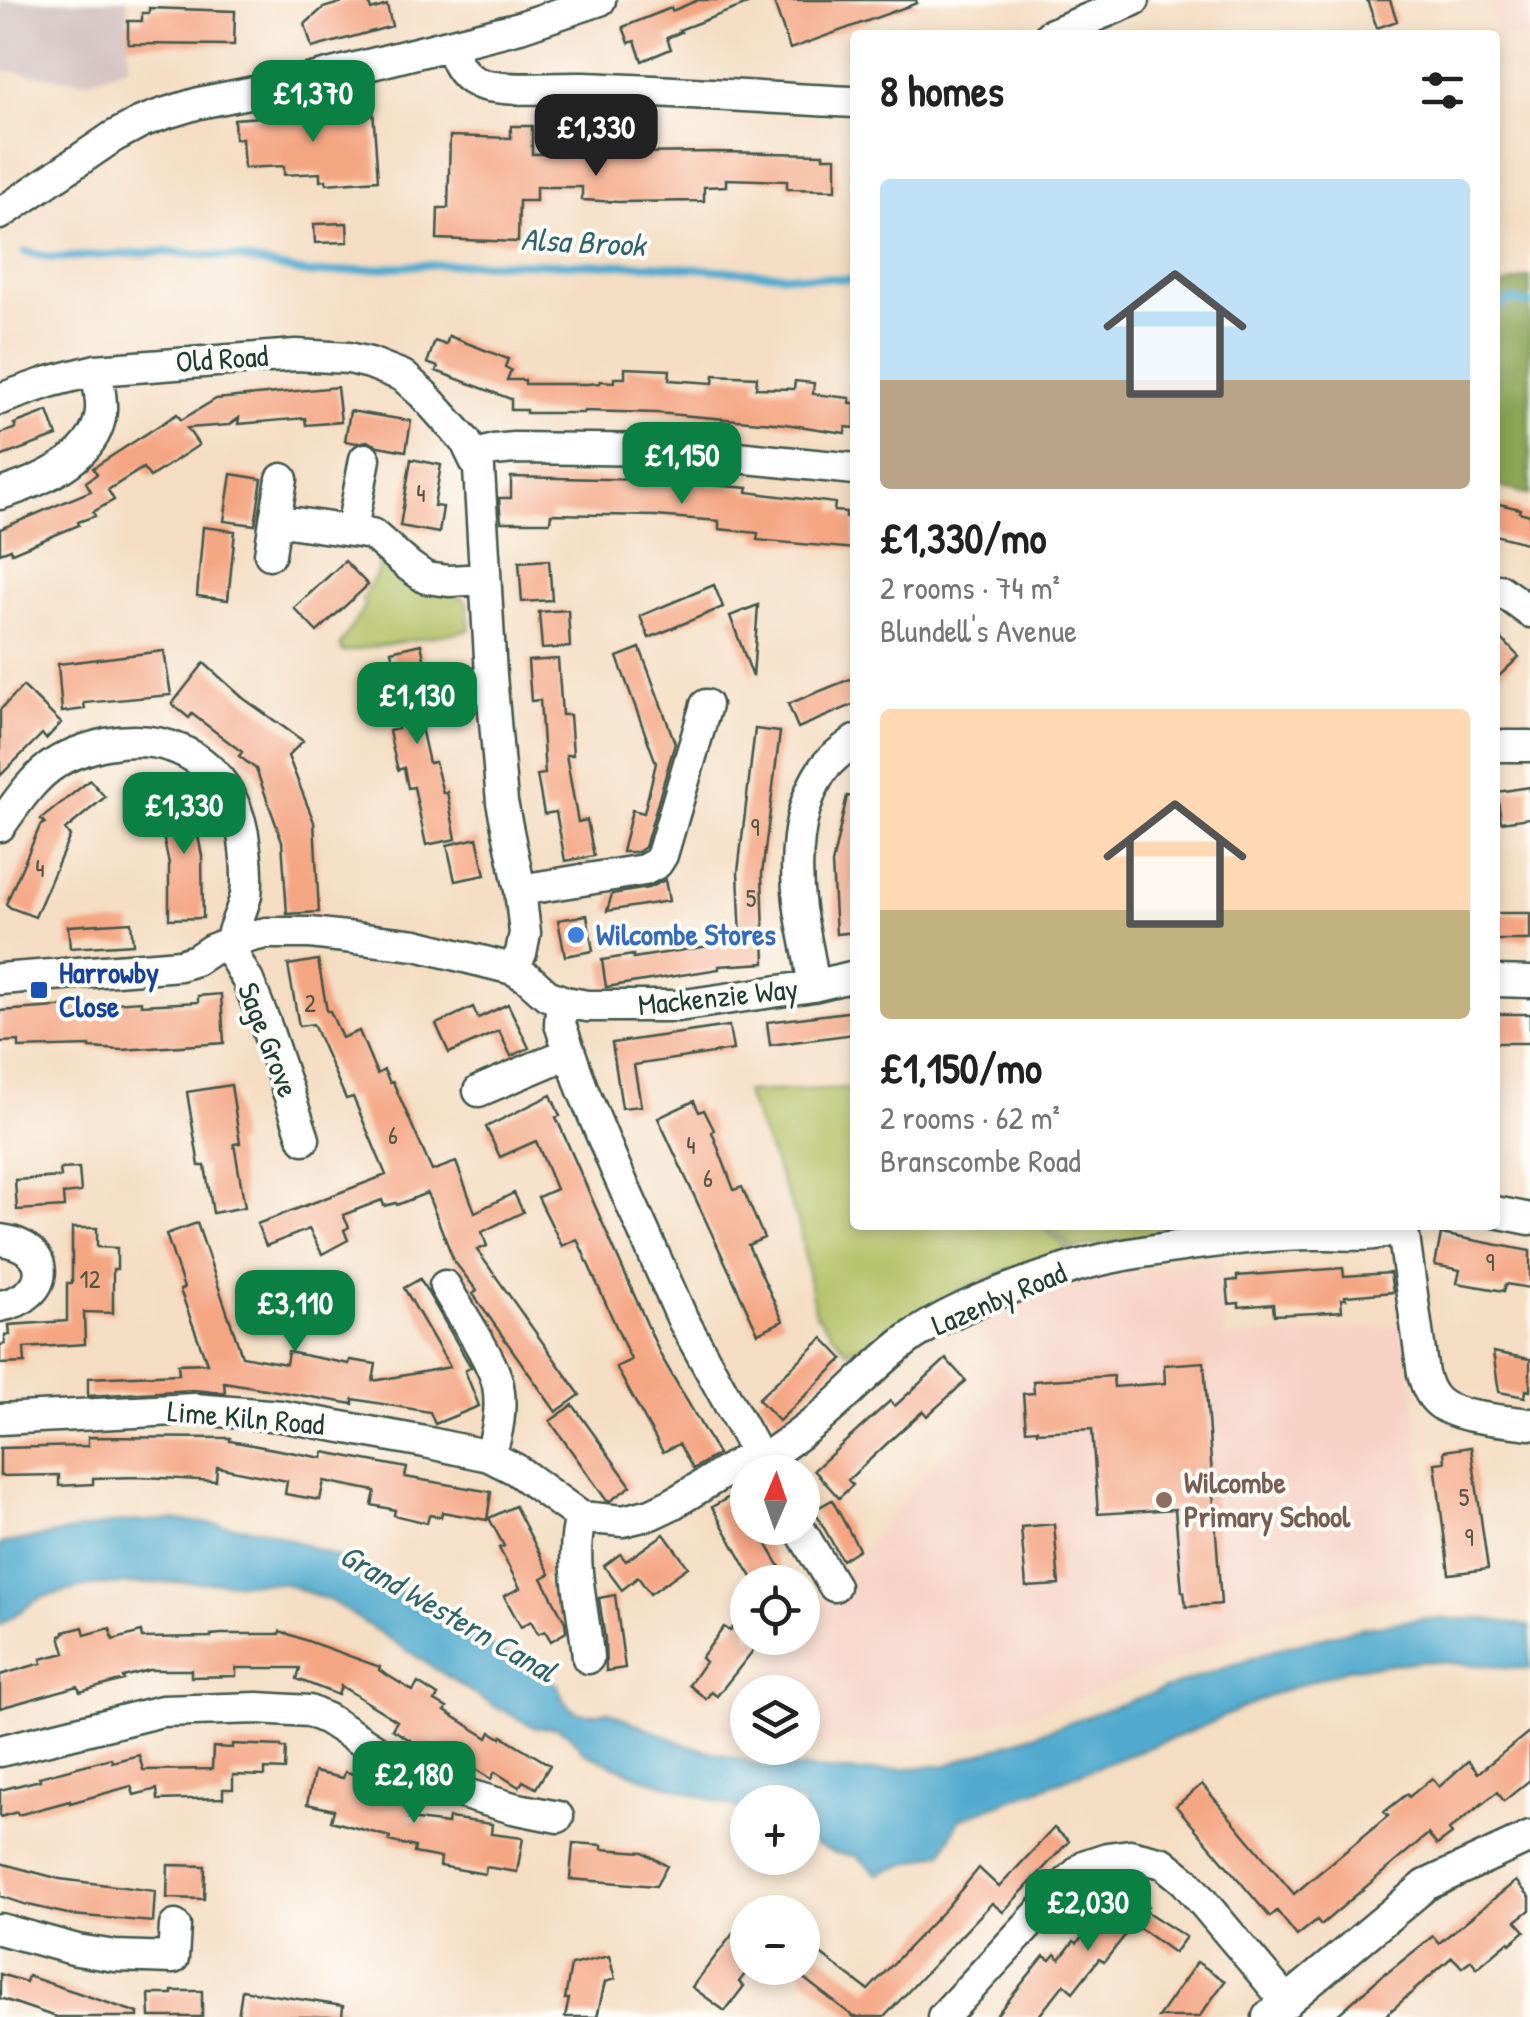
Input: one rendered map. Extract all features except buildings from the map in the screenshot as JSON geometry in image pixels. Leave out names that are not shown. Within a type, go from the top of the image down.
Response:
[{"type":"street","points":[[0,214],[140,122],[199,103],[520,28],[600,0]]},
{"type":"street","points":[[1062,30],[1134,0]]},
{"type":"street","points":[[450,45],[460,68],[478,84],[850,102]]},
{"type":"street","name":"Old Road","points":[[0,399],[96,370],[296,354],[349,358],[402,376],[448,421],[474,456]]},
{"type":"street","points":[[0,494],[52,472],[80,453],[99,421],[96,370]]},
{"type":"street","points":[[513,969],[525,933],[502,802],[479,470],[474,456],[514,448],[668,450],[850,468]]},
{"type":"street","points":[[352,529],[365,460]]},
{"type":"street","points":[[270,554],[282,479]]},
{"type":"street","points":[[275,520],[372,534],[426,578],[485,579]]},
{"type":"street","points":[[1500,590],[1530,612]]},
{"type":"street","points":[[520,890],[644,870],[657,863],[712,694]]},
{"type":"street","points":[[0,826],[52,764],[125,740],[163,743],[204,763],[228,793],[240,820],[247,881],[232,942],[196,960],[180,965],[0,979]]},
{"type":"street","points":[[813,986],[799,904],[800,827],[821,772],[850,745]]},
{"type":"street","points":[[1500,746],[1530,746]]},
{"type":"street","name":"Mackenzie Way","points":[[232,942],[266,933],[344,936],[416,945],[513,969],[547,995],[565,1002],[604,1007],[678,1006],[850,977]]},
{"type":"street","name":"Sage Grove","points":[[232,942],[265,1023],[306,1144]]},
{"type":"street","points":[[1500,981],[1530,982]]},
{"type":"street","points":[[565,1002],[560,1024],[614,1167],[683,1320],[757,1455]]},
{"type":"street","points":[[479,1091],[569,1053]]},
{"type":"street","points":[[1500,1213],[1530,1219]]},
{"type":"street","name":"Lazenby Road","points":[[771,1455],[915,1335],[954,1313],[1030,1282],[1141,1251],[1286,1233],[1376,1234],[1394,1230]]},
{"type":"street","points":[[1401,1230],[1422,1374],[1428,1389],[1439,1403],[1457,1412],[1530,1424]]},
{"type":"street","points":[[0,1240],[29,1249],[40,1268],[33,1291],[22,1300],[0,1306]]},
{"type":"street","points":[[444,1286],[494,1372],[498,1388],[496,1440],[489,1456]]},
{"type":"street","name":"Lime Kiln Road","points":[[0,1418],[194,1409],[354,1428],[489,1456],[582,1517]]},
{"type":"street","points":[[588,1658],[576,1552],[576,1533],[582,1517],[623,1521],[651,1514],[730,1477]]},
{"type":"street","points":[[810,1545],[834,1586]]},
{"type":"street","points":[[0,1751],[258,1708],[309,1710],[441,1788],[557,1819]]},
{"type":"street","points":[[942,2017],[1066,1883],[1086,1865],[1107,1858],[1130,1855],[1163,1863],[1185,1880],[1278,2010],[1426,1885],[1530,1837]]},
{"type":"street","points":[[0,1928],[76,1950],[173,1958],[175,1926]]},
{"type":"shaded area","points":[[0,0],[127,0],[129,66],[87,81],[0,70]]},
{"type":"shaded area","points":[[1485,0],[1530,0],[1530,38],[1500,37],[1500,30],[1495,30]]},
{"type":"shaded area","name":"Wilcombe Primary School","points":[[1223,1256],[1224,1338],[1405,1325],[1437,1595],[1374,1598],[1262,1625],[1056,1706],[950,1736],[884,1744],[820,1743],[820,1675],[762,1675],[779,1655],[820,1655],[820,1605],[928,1470],[996,1395],[1004,1376],[1003,1361],[973,1321],[1009,1309],[1029,1296],[1079,1281]]},
{"type":"shaded area","name":"Wilcombe Primary School","points":[[730,1712],[730,1732],[716,1728]]},
{"type":"green space","points":[[1530,277],[1530,495],[1500,487],[1500,286]]},
{"type":"green space","points":[[381,558],[464,599],[470,630],[343,652],[340,645],[365,606],[362,600]]},
{"type":"green space","points":[[850,1088],[850,1230],[1047,1230],[1069,1250],[960,1291],[911,1320],[863,1356],[855,1347],[848,1352],[815,1313],[799,1225],[745,1092]]},
{"type":"green space","points":[[1052,1230],[1183,1230],[1074,1249]]},
{"type":"water","points":[[177,1520],[265,1530],[347,1561],[558,1685],[575,1711],[607,1711],[687,1745],[730,1757],[730,1765],[860,1772],[947,1765],[1284,1647],[1364,1627],[1422,1619],[1485,1619],[1530,1626],[1530,1669],[1426,1661],[1350,1668],[1273,1694],[1197,1729],[960,1819],[943,1852],[878,1874],[857,1856],[820,1846],[820,1785],[730,1785],[730,1806],[641,1777],[584,1752],[571,1736],[556,1727],[536,1728],[482,1699],[331,1601],[283,1583],[88,1586],[40,1598],[0,1625],[0,1544],[123,1522]]},
{"type":"waterway","name":"Alsa Brook","points":[[25,252],[54,258],[166,252],[239,258],[310,274],[505,263],[653,265],[850,280]]},
{"type":"waterway","name":"Alsa Brook","points":[[1500,307],[1511,300],[1530,304]]},
{"type":"place","name":"Wilcombe Stores","points":[[576,935]]},
{"type":"place","name":"Harrowby Close","points":[[39,990]]},
{"type":"place","name":"Wilcombe Primary School","points":[[1164,1500]]},
{"type":"water label","name":"Grand Western Canal","points":[[448,1613]]}]
